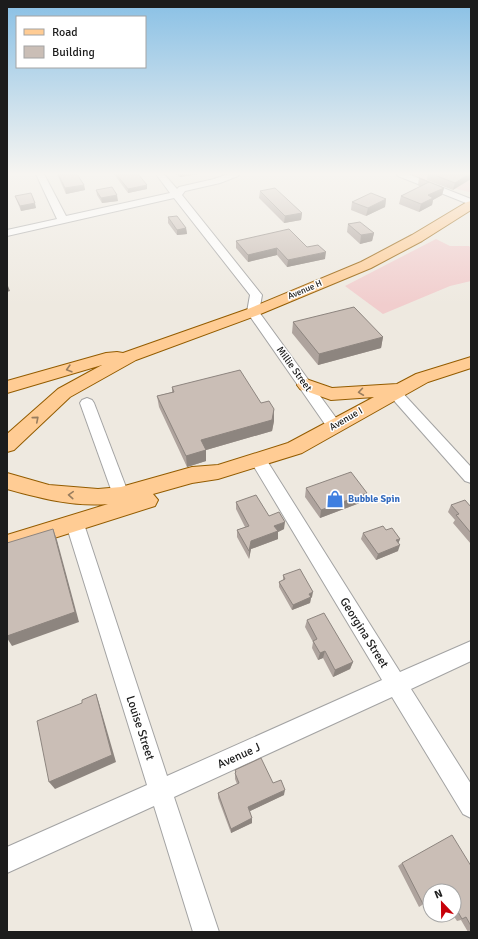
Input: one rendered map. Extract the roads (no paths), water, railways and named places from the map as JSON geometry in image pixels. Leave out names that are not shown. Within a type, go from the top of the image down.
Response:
[{"type":"main road","name":"Avenue H","points":[[7,445],[64,393],[130,356],[253,312],[366,265],[417,238],[448,218]]},
{"type":"main road","name":"Avenue H","points":[[7,387],[106,358],[130,356]]},
{"type":"main road","name":"Avenue I","points":[[7,481],[49,493],[98,497],[121,495],[192,475],[218,472],[295,448],[397,390],[422,378],[471,362]]},
{"type":"main road","points":[[306,385],[331,394],[397,390]]},
{"type":"main road","name":"Avenue I","points":[[7,544],[197,484],[218,472]]},
{"type":"main road","points":[[74,524],[77,517],[84,510],[106,503],[121,495]]},
{"type":"street","points":[[7,233],[76,218]]},
{"type":"street","points":[[196,218],[256,295],[253,312]]},
{"type":"street","name":"Millie Street","points":[[253,312],[334,426]]},
{"type":"street","points":[[397,390],[471,477]]},
{"type":"street","points":[[87,403],[121,495]]},
{"type":"street","name":"Georgina Street","points":[[258,460],[471,806]]},
{"type":"street","name":"Louise Street","points":[[74,524],[206,932]]},
{"type":"street","name":"Avenue J","points":[[7,860],[471,651]]},
{"type":"place","name":"Bubble Spin","points":[[335,499]]}]
